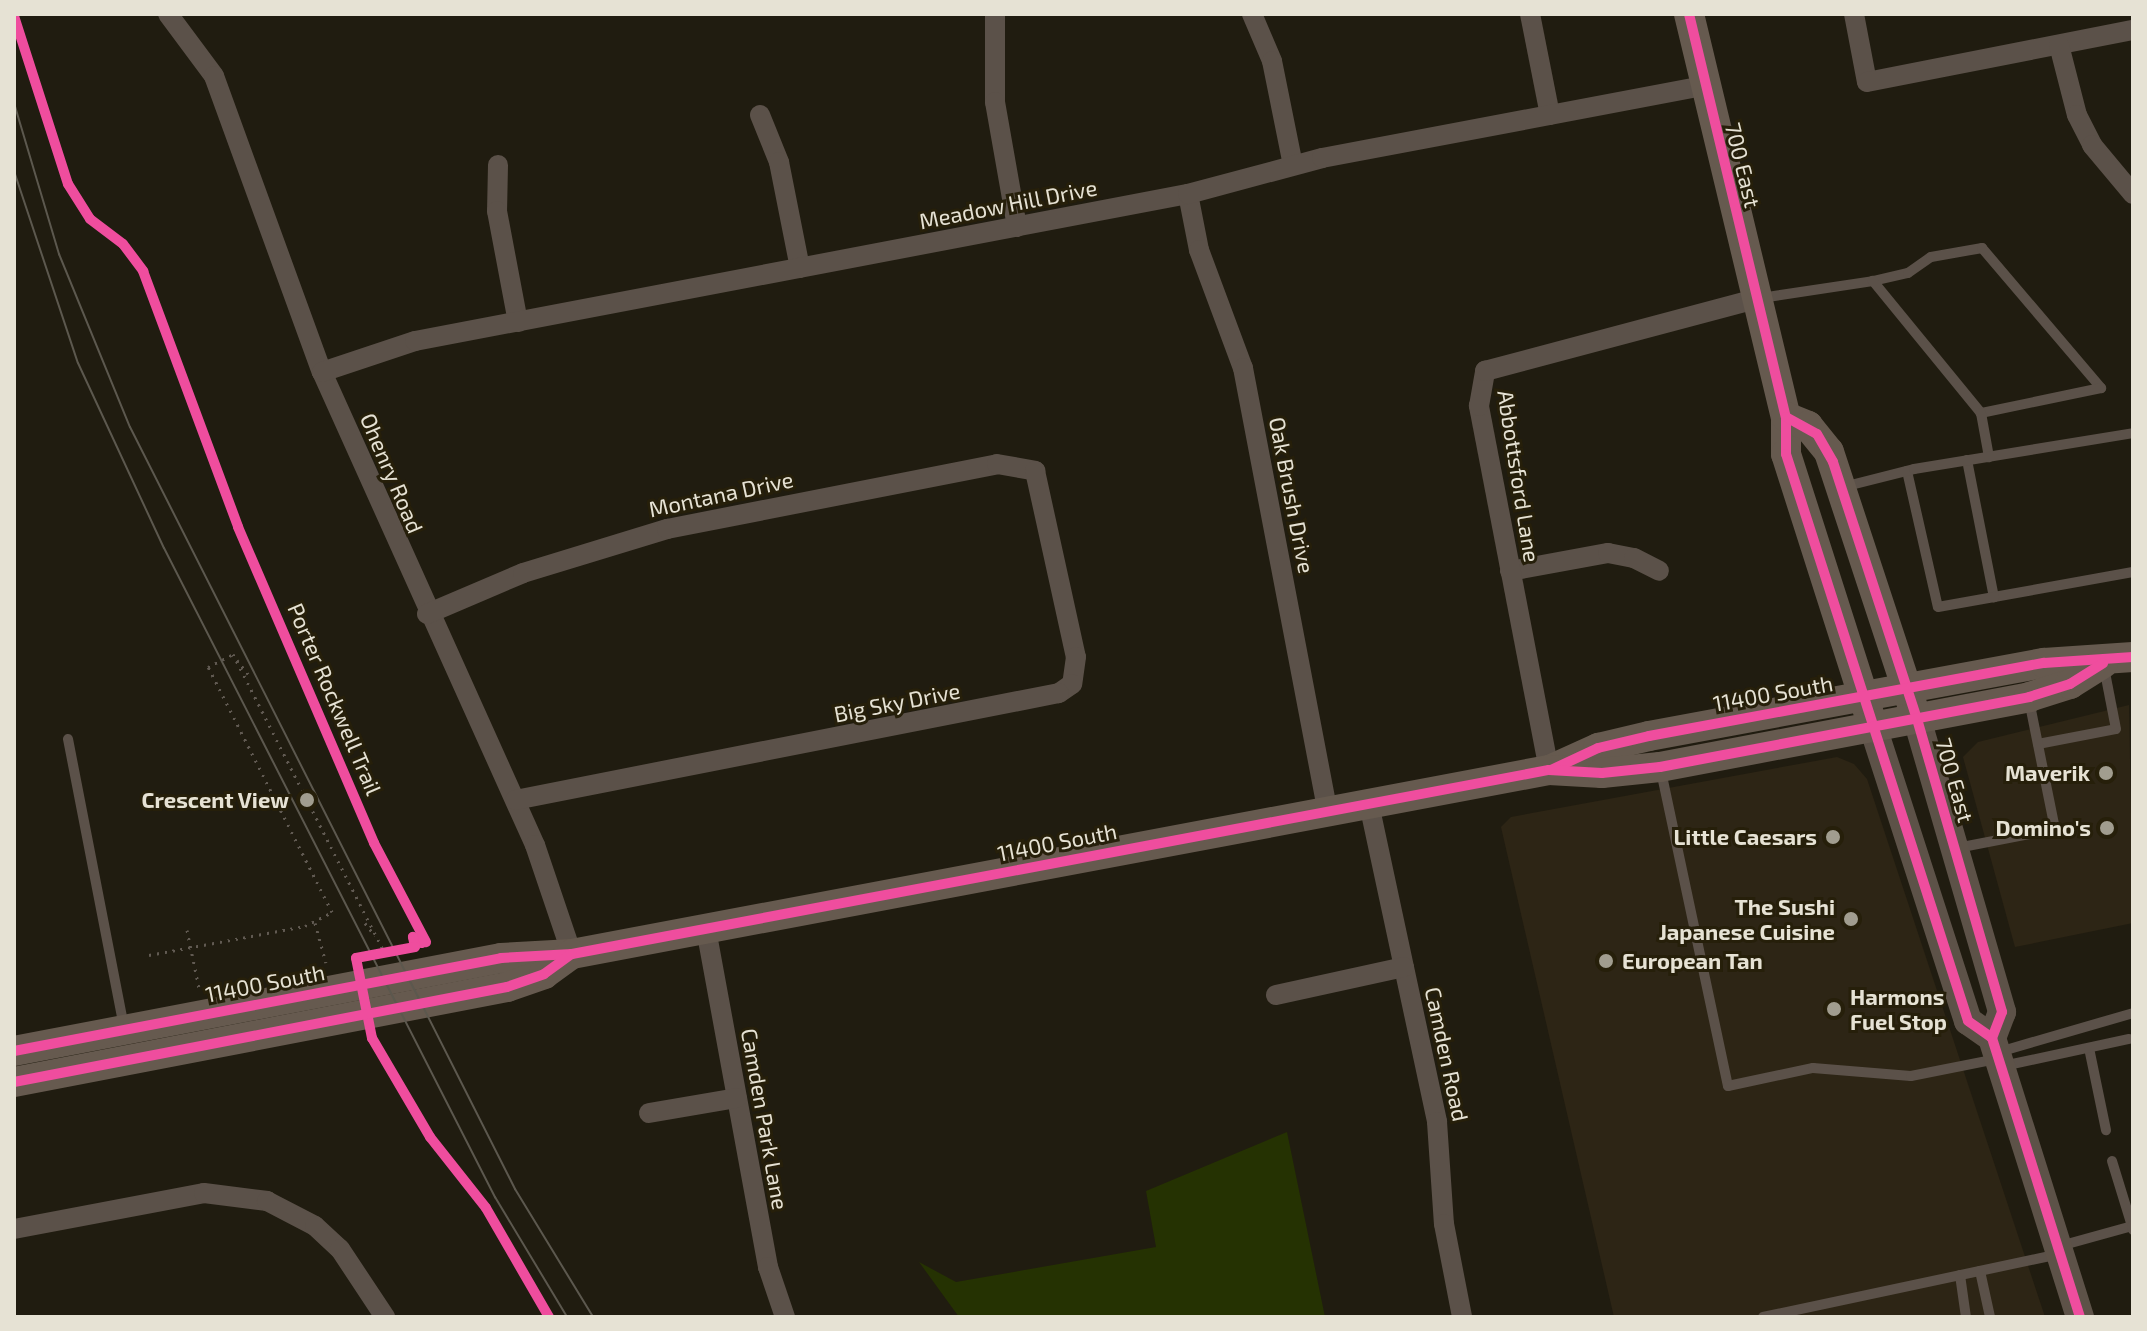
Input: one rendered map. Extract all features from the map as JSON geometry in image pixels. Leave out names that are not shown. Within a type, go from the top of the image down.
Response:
[{"type":"main road","name":"700 East","points":[[1689,14],[1755,299],[1786,417],[1786,454],[1968,1021],[1997,1054],[2080,1317]]},
{"type":"main road","name":"700 East","points":[[1786,417],[1808,426],[1824,442],[1841,488],[1917,719],[2002,1012],[1997,1054]]},
{"type":"main road","name":"11400 South","points":[[14,1051],[501,958],[572,954],[1549,770],[1623,741],[1907,688],[2044,663],[2103,663],[2133,657]]},
{"type":"main road","name":"11400 South","points":[[1549,770],[1602,773],[1660,767],[1917,719],[2029,697],[2070,684],[2103,663]]},
{"type":"main road","name":"11400 South","points":[[14,1082],[507,987],[544,974],[572,954]]},
{"type":"street","name":"Ohenry Road","points":[[168,14],[214,76],[322,372],[427,614],[515,800],[572,954]]},
{"type":"street","points":[[995,14],[995,102],[1017,227]]},
{"type":"street","points":[[1252,14],[1272,61],[1293,165]]},
{"type":"street","points":[[1530,14],[1550,115]]},
{"type":"street","points":[[1854,14],[1867,82],[2133,30]]},
{"type":"street","points":[[2059,45],[2077,115],[2092,145],[2133,194]]},
{"type":"street","name":"Meadow Hill Drive","points":[[322,372],[383,349],[1188,194],[1293,165],[1704,86]]},
{"type":"street","points":[[760,115],[779,162],[800,268]]},
{"type":"street","points":[[498,165],[497,211],[518,322]]},
{"type":"street","name":"Oak Brush Drive","points":[[1188,194],[1199,250],[1243,368],[1328,812]]},
{"type":"street","name":"Abbottsford Lane","points":[[1549,770],[1479,406],[1485,371],[1755,299]]},
{"type":"street","name":"Montana Drive","points":[[427,614],[523,573],[667,529],[997,464],[1035,471]]},
{"type":"street","name":"Big Sky Drive","points":[[515,800],[1059,693],[1072,684],[1076,657],[1035,471]]},
{"type":"street","points":[[1510,571],[1608,553],[1634,558],[1659,571]]},
{"type":"street","name":"Camden Road","points":[[1369,804],[1437,1122],[1444,1224],[1462,1317]]},
{"type":"street","name":"Camden Park Lane","points":[[706,929],[770,1276],[785,1317]]},
{"type":"street","points":[[1276,995],[1404,967]]},
{"type":"street","points":[[649,1113],[737,1098]]},
{"type":"street","points":[[14,1229],[204,1193],[267,1201],[315,1226],[340,1249],[385,1317]]},
{"type":"lane","points":[[1755,299],[1873,281],[1908,273],[1931,257],[1982,248],[2101,388],[1981,413]]},
{"type":"lane","points":[[1873,281],[1981,413],[1989,457]]},
{"type":"lane","points":[[1841,488],[1907,471],[2133,433]]},
{"type":"lane","points":[[1967,460],[1994,597]]},
{"type":"lane","points":[[1907,471],[1938,607],[2133,572]]},
{"type":"lane","points":[[2038,744],[2116,729],[2103,663]]},
{"type":"lane","points":[[1955,849],[2055,829],[2029,697]]},
{"type":"lane","points":[[68,739],[130,1060]]},
{"type":"lane","points":[[1660,767],[1728,1086],[1813,1068],[1911,1076],[2133,1013]]},
{"type":"lane","points":[[1997,1054],[2089,1048],[2129,1039]]},
{"type":"lane","points":[[2089,1048],[2106,1130]]},
{"type":"lane","points":[[1763,1317],[1980,1271],[2132,1228],[2112,1161]]},
{"type":"lane","points":[[1980,1271],[1990,1317]]},
{"type":"lane","points":[[1960,1275],[1966,1317]]},
{"type":"path","points":[[149,955],[315,923],[332,912],[208,667],[233,654],[384,952]]},
{"type":"path","points":[[241,670],[239,658],[248,674]]},
{"type":"path","points":[[315,923],[326,963]]},
{"type":"path","points":[[187,930],[199,988]]},
{"type":"path","points":[[373,954],[397,950]]},
{"type":"shaded area","points":[[2129,705],[2133,923],[2015,947],[1963,757],[1978,742]]},
{"type":"shaded area","points":[[1837,757],[1854,764],[1867,779],[2045,1317],[1614,1317],[1501,827],[1511,817]]},
{"type":"green space","points":[[1287,1132],[1325,1317],[959,1317],[919,1262],[956,1282],[1156,1247],[1146,1191]]},
{"type":"tram line","points":[[14,103],[59,254],[130,427],[515,1189],[593,1317]]},
{"type":"tram line","points":[[14,171],[78,363],[164,548],[495,1197],[567,1317]]},
{"type":"cycle path","points":[[1689,14],[1786,417],[1786,454],[1968,1021],[1992,1038],[2080,1317]]},
{"type":"cycle path","name":"Porter Rockwell Trail","points":[[14,16],[68,184],[90,219],[123,244],[143,271],[238,527],[374,843],[426,942]]},
{"type":"cycle path","points":[[1786,417],[1817,434],[1833,462],[1917,719],[2002,1012],[1992,1038]]},
{"type":"cycle path","points":[[1551,770],[1598,748],[1649,736],[2044,663],[2133,657]]},
{"type":"cycle path","points":[[14,1051],[501,958],[572,954],[1549,770],[1602,773],[1660,767],[2029,697],[2070,684],[2103,663]]},
{"type":"cycle path","points":[[422,943],[413,937],[415,947],[356,958],[372,1038],[430,1137],[486,1208],[549,1317]]},
{"type":"cycle path","points":[[14,1082],[507,987],[544,974],[572,954]]},
{"type":"place","name":"Maverik","points":[[2106,773]]},
{"type":"place","name":"Crescent View","points":[[307,800]]},
{"type":"place","name":"Domino's","points":[[2107,828]]},
{"type":"place","name":"Little Caesars","points":[[1833,837]]},
{"type":"place","name":"The Sushi Japanese Cuisine","points":[[1851,919]]},
{"type":"place","name":"European Tan","points":[[1606,961]]},
{"type":"place","name":"Harmons Fuel Stop","points":[[1834,1009]]}]
